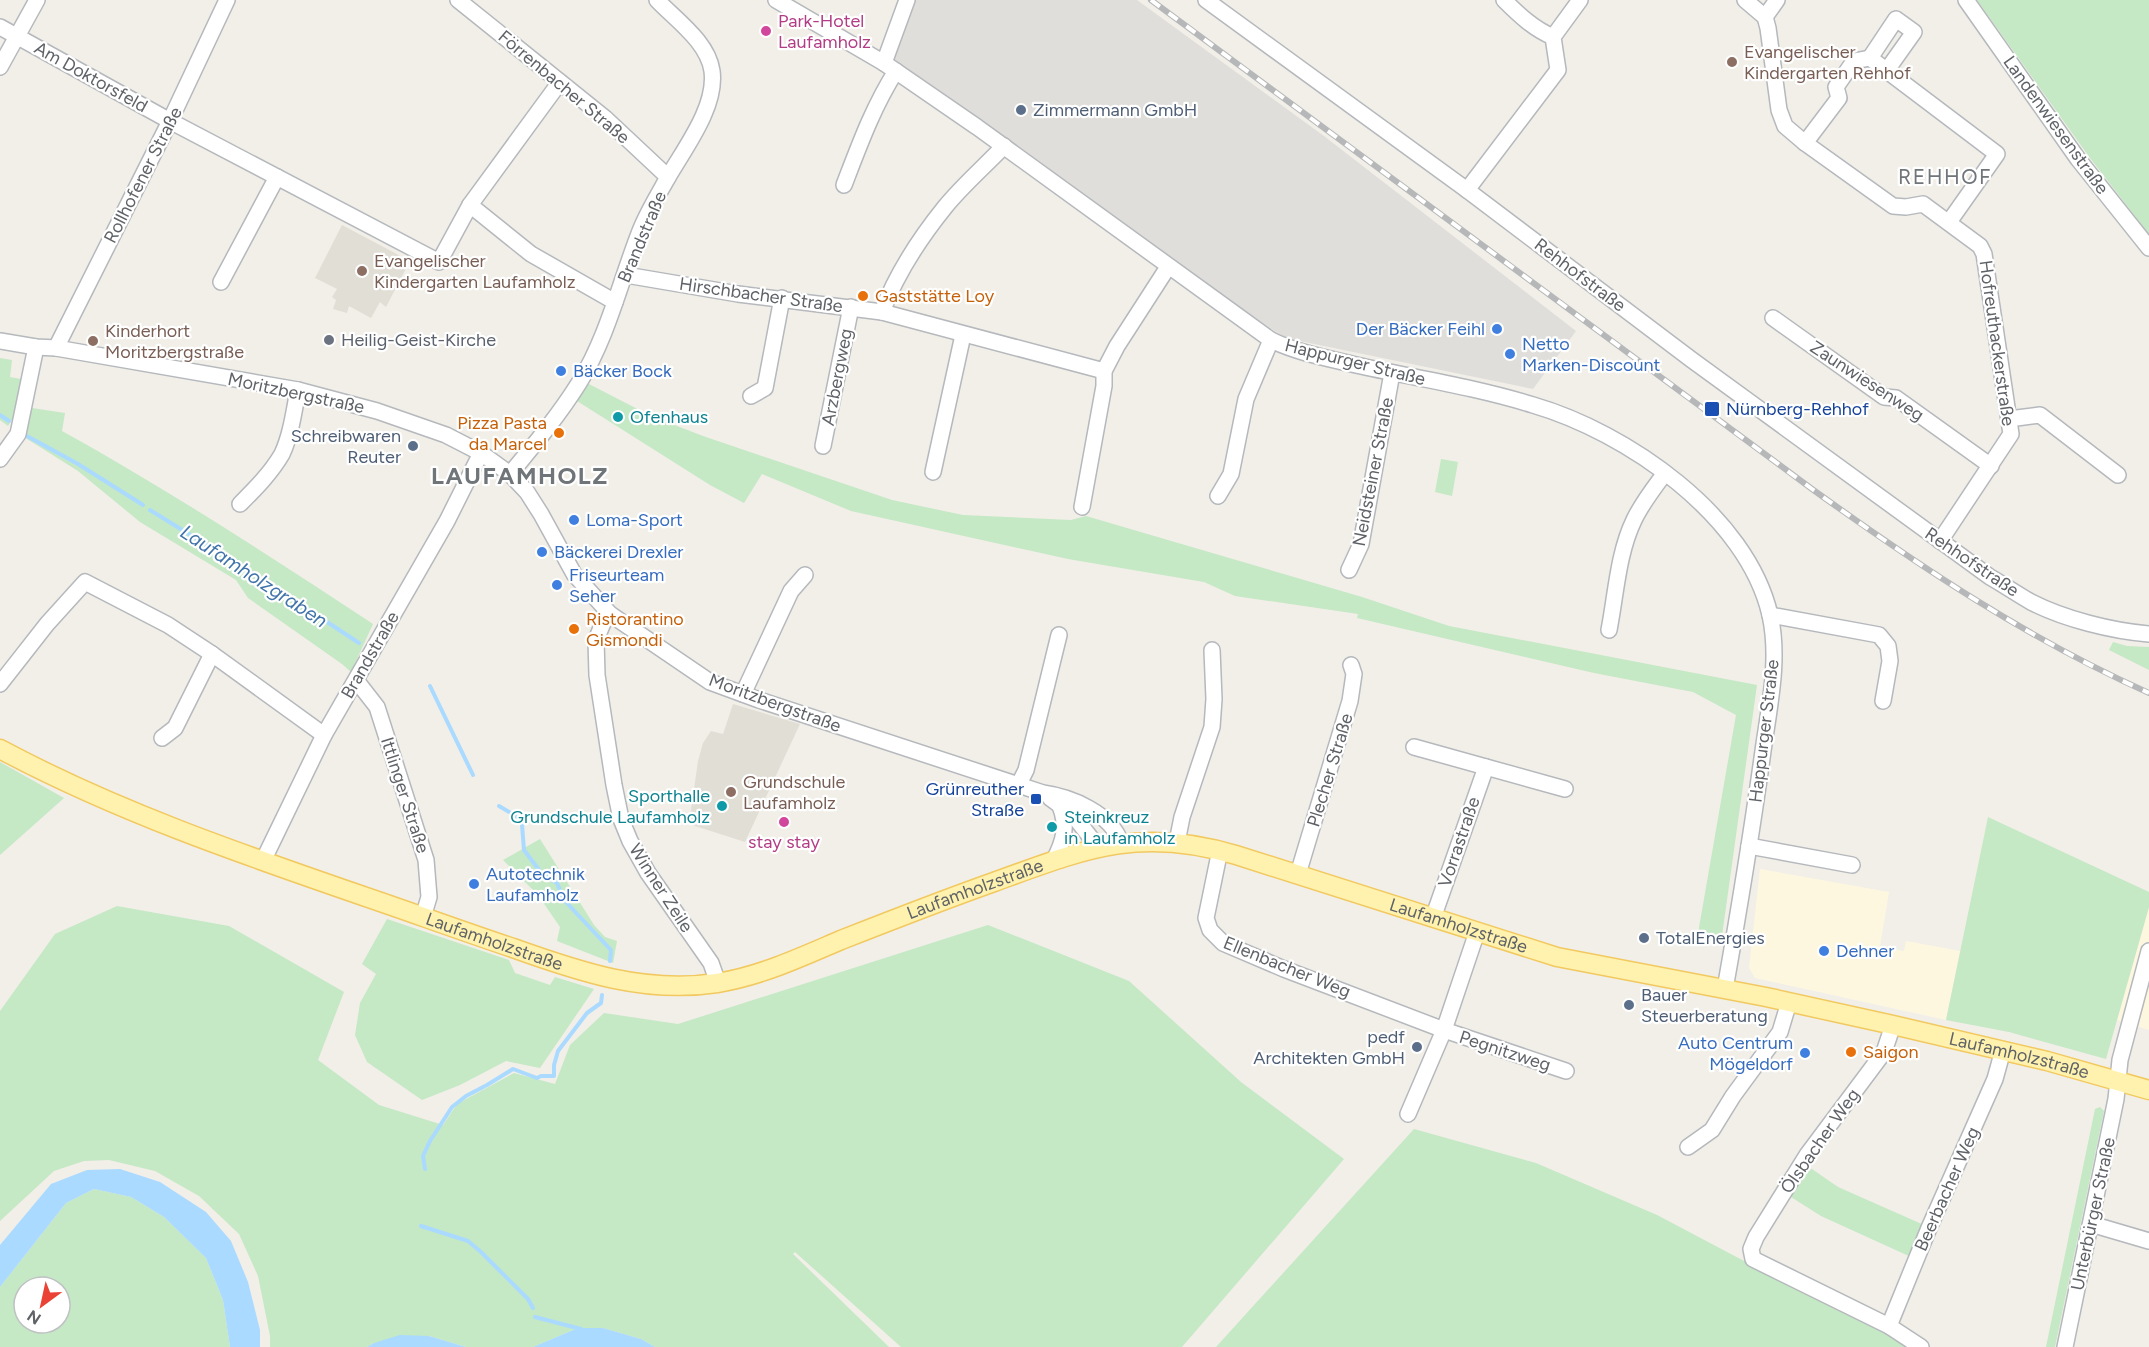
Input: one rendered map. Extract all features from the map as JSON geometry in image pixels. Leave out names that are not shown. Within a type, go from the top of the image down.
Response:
[{"type":"main road","name":"Laufamholzstraße","points":[[0,748],[111,802],[263,861],[575,970],[611,980],[642,985],[671,986],[718,982],[776,967],[905,915],[1054,860],[1121,843],[1177,842],[1220,850],[1571,960],[1725,989],[1893,1025],[2003,1050],[2149,1090]]},
{"type":"street","points":[[0,67],[37,0]]},
{"type":"street","name":"Rollhofener Straße","points":[[56,348],[170,122],[227,0]]},
{"type":"street","name":"Förrenbacher Straße","points":[[458,0],[605,118],[668,177]]},
{"type":"street","name":"Brandstraße","points":[[510,474],[537,442],[579,382],[602,337],[641,230],[668,177],[693,137],[709,99],[712,73],[704,49],[657,0]]},
{"type":"street","name":"Happurger Straße","points":[[776,0],[890,67],[1271,340],[1303,352],[1455,385],[1536,406],[1589,427],[1624,445],[1665,473],[1703,505],[1730,534],[1757,581],[1770,615],[1773,652],[1772,692],[1725,989]]},
{"type":"street","points":[[844,185],[890,67],[907,0]]},
{"type":"street","name":"Rehhofstraße","points":[[1206,0],[1990,577],[2032,603],[2086,623],[2149,634]]},
{"type":"street","points":[[1504,0],[1517,14],[1553,37]]},
{"type":"street","points":[[1467,190],[1558,70],[1553,37],[1580,0]]},
{"type":"street","points":[[1745,0],[1765,17],[1777,0]]},
{"type":"street","name":"Landenwiesenstraße","points":[[1966,0],[2078,159],[2149,248]]},
{"type":"street","name":"Hofreuthackerstraße","points":[[1765,17],[1779,110],[1785,126],[1805,144],[1893,206],[1906,207],[1923,204],[1980,246],[1984,254],[2011,434],[1940,541]]},
{"type":"street","points":[[1805,144],[1839,98],[1836,87],[1854,61],[1870,58],[1896,20],[1914,32],[1887,70]]},
{"type":"street","name":"Am Doktorsfeld","points":[[0,27],[170,122],[439,262],[470,205]]},
{"type":"street","points":[[1870,58],[1997,154],[1949,222]]},
{"type":"street","points":[[560,82],[470,205],[531,254],[615,302]]},
{"type":"street","points":[[882,312],[890,292],[946,206],[1004,147]]},
{"type":"street","points":[[222,282],[277,177]]},
{"type":"street","points":[[1082,507],[1104,386],[1104,371],[1117,345],[1168,267]]},
{"type":"street","name":"Hirschbacher Straße","points":[[626,275],[738,294],[882,312],[1104,371]]},
{"type":"street","points":[[751,396],[765,388],[782,298]]},
{"type":"street","name":"Arzbergweg","points":[[823,446],[851,307]]},
{"type":"street","name":"Zaunwiesenweg","points":[[1773,318],[1884,397],[1896,398],[1991,466]]},
{"type":"street","points":[[933,472],[963,335]]},
{"type":"street","points":[[1218,496],[1231,474],[1246,399],[1271,340]]},
{"type":"street","name":"Moritzbergstraße","points":[[0,341],[56,348],[298,390],[377,411],[446,435],[481,453],[510,474],[541,514],[574,574],[610,614],[710,682],[1082,804],[1108,823],[1121,843]]},
{"type":"street","points":[[0,459],[18,434],[36,347]]},
{"type":"street","name":"Neidsteiner Straße","points":[[1349,570],[1361,544],[1392,373]]},
{"type":"street","points":[[240,504],[262,482],[282,453],[290,431],[298,390]]},
{"type":"street","points":[[2008,419],[2040,415],[2118,475]]},
{"type":"street","name":"Brandstraße","points":[[263,861],[324,735],[447,521],[481,453]]},
{"type":"street","points":[[1609,630],[1629,530],[1639,510],[1665,473]]},
{"type":"street","points":[[743,694],[791,591],[805,575]]},
{"type":"street","points":[[0,684],[70,597],[85,582],[168,625],[324,735]]},
{"type":"street","name":"Winner Zeile","points":[[610,614],[596,640],[597,675],[621,819],[638,858],[711,963],[718,982]]},
{"type":"street","points":[[1770,615],[1878,635],[1888,646],[1890,661],[1883,701]]},
{"type":"street","points":[[1019,784],[1026,770],[1059,635]]},
{"type":"street","points":[[1177,842],[1182,817],[1212,727],[1214,699],[1212,650]]},
{"type":"street","points":[[162,738],[175,728],[212,654]]},
{"type":"street","name":"Plecher Straße","points":[[1298,874],[1350,701],[1354,674],[1351,664]]},
{"type":"street","name":"Ittlinger Straße","points":[[356,680],[377,707],[426,860],[429,897],[423,917]]},
{"type":"street","points":[[1414,747],[1566,789]]},
{"type":"street","name":"Vorrastraße","points":[[1433,918],[1486,767]]},
{"type":"street","name":"Moritzbergstraße","points":[[1043,793],[1080,822],[1098,847]]},
{"type":"street","points":[[1054,860],[1063,842],[1065,828],[1060,806]]},
{"type":"street","points":[[1749,846],[1852,865]]},
{"type":"street","name":"Ellenbacher Weg","points":[[1220,850],[1206,918],[1207,925],[1215,937],[1233,949],[1264,962],[1444,1030]]},
{"type":"street","name":"Pegnitzweg","points":[[1408,1114],[1444,1030],[1477,932]]},
{"type":"street","name":"Unterbürger Straße","points":[[2065,1347],[2116,1099],[2120,1060],[2149,951]]},
{"type":"street","points":[[1688,1147],[1712,1130],[1733,1096],[1780,1032],[1789,1002]]},
{"type":"street","name":"Ölsbacher Weg","points":[[1889,1326],[1753,1258],[1751,1249],[1756,1237],[1807,1155],[1884,1052],[1893,1025]]},
{"type":"street","name":"Pegnitzweg","points":[[1444,1030],[1566,1071]]},
{"type":"street","name":"Beerbacher Weg","points":[[1889,1326],[1929,1228],[1995,1079],[2003,1050]]},
{"type":"street","points":[[2091,1224],[2149,1241]]},
{"type":"street","points":[[1889,1326],[1922,1347]]},
{"type":"shaded area","points":[[910,0],[1137,0],[1324,136],[1576,331],[1533,389],[1285,338],[890,65]]},
{"type":"shaded area","name":"Evangelischer Kindergarten Laufamholz","points":[[342,225],[410,261],[386,307],[380,302],[371,318],[349,306],[347,313],[333,309],[336,300],[332,297],[337,289],[315,278]]},
{"type":"shaded area","name":"Grundschule Laufamholz","points":[[733,704],[800,724],[745,842],[689,824],[698,761],[703,743],[711,731],[723,734]]},
{"type":"shaded area","points":[[1760,869],[1889,892],[1880,946],[1904,951],[1906,941],[1960,951],[1946,1020],[1755,978],[1749,968]]},
{"type":"shaded area","points":[[2149,907],[2149,1030],[2117,1020]]},
{"type":"green space","points":[[1977,0],[2149,0],[2149,234],[2090,158]]},
{"type":"green space","points":[[0,358],[12,360],[10,377],[21,379],[15,415],[8,426],[0,420]]},
{"type":"green space","points":[[587,383],[651,416],[703,436],[892,500],[963,515],[1071,520],[1086,516],[1362,597],[1449,626],[1757,685],[1721,943],[1697,939],[1736,715],[1693,692],[1594,673],[1357,618],[1358,614],[1235,596],[1204,582],[1068,559],[851,511],[762,474],[744,503],[710,485],[577,401]]},
{"type":"green space","points":[[32,408],[65,413],[62,431],[181,500],[373,624],[351,672],[248,598],[236,580],[140,522],[78,471],[24,437]]},
{"type":"green space","points":[[1441,459],[1458,462],[1452,496],[1435,492]]},
{"type":"green space","points":[[2113,642],[2127,646],[2149,647],[2149,670],[2109,650]]},
{"type":"green space","points":[[0,762],[64,798],[0,855]]},
{"type":"green space","points":[[1988,817],[2149,892],[2149,907],[2106,1059],[2009,1032],[1946,1020]]},
{"type":"green space","points":[[540,839],[594,925],[605,937],[617,941],[613,963],[557,941],[560,927],[538,895],[503,860]]},
{"type":"green space","points":[[117,906],[229,926],[344,992],[318,1060],[379,1105],[443,1125],[457,1104],[514,1073],[555,1084],[570,1045],[604,1013],[678,1024],[988,925],[1129,981],[1241,1082],[1344,1159],[1182,1347],[901,1347],[795,1252],[793,1254],[889,1347],[655,1347],[641,1339],[603,1328],[578,1328],[533,1347],[466,1347],[429,1336],[374,1343],[367,1347],[270,1347],[270,1336],[258,1276],[239,1234],[199,1196],[155,1171],[109,1160],[84,1161],[54,1171],[0,1221],[0,1011],[55,934]]},
{"type":"green space","points":[[387,919],[509,960],[515,973],[550,985],[555,977],[594,989],[540,1068],[506,1061],[460,1085],[422,1100],[367,1062],[355,1035],[360,1003],[376,974],[362,964]]},
{"type":"green space","points":[[2100,1107],[2104,1111],[2055,1347],[2046,1347],[2095,1109]]},
{"type":"green space","points":[[1414,1129],[1536,1163],[1657,1215],[1746,1262],[1883,1329],[1906,1347],[1216,1347]]},
{"type":"green space","points":[[1809,1167],[1838,1187],[1924,1225],[1911,1257],[1821,1216],[1791,1197]]},
{"type":"green space","points":[[94,1189],[131,1197],[164,1217],[206,1258],[223,1300],[230,1347],[0,1347],[0,1287],[66,1203]]},
{"type":"water","points":[[120,1169],[160,1182],[206,1212],[231,1241],[248,1282],[260,1330],[260,1347],[230,1347],[223,1300],[206,1258],[164,1217],[131,1197],[94,1189],[66,1203],[0,1287],[0,1245],[51,1184],[87,1170]]},
{"type":"water","points":[[578,1328],[603,1328],[641,1339],[655,1347],[533,1347]]},
{"type":"water","points":[[400,1335],[429,1336],[466,1347],[367,1347]]},
{"type":"waterway","name":"Laufamholzgraben","points":[[0,415],[9,421]]},
{"type":"waterway","name":"Laufamholzgraben","points":[[25,435],[78,464],[143,505]]},
{"type":"waterway","name":"Laufamholzgraben","points":[[150,510],[359,643]]},
{"type":"waterway","name":"Laufamholzgraben","points":[[430,686],[473,775]]},
{"type":"waterway","name":"Laufamholzgraben","points":[[499,806],[516,816],[522,825],[524,850],[542,874],[557,883],[564,900],[611,950],[610,961]]},
{"type":"waterway","name":"Laufamholzgraben","points":[[425,1169],[423,1156],[452,1107],[466,1096],[513,1069],[537,1078],[554,1076],[558,1051],[587,1013],[601,1003],[602,995]]},
{"type":"waterway","name":"Laufamholzgraben","points":[[421,1226],[468,1241],[528,1299],[533,1308]]},
{"type":"waterway","name":"Laufamholzgraben","points":[[535,1317],[581,1329]]},
{"type":"railway","points":[[1151,0],[1852,518],[1975,600],[2017,625],[2104,672],[2149,693]]},
{"type":"place","name":"Park-Hotel Laufamholz","points":[[766,31]]},
{"type":"place","name":"Evangelischer Kindergarten Rehhof","points":[[1732,62]]},
{"type":"place","name":"Zimmermann GmbH","points":[[1021,110]]},
{"type":"place","name":"Evangelischer Kindergarten Laufamholz","points":[[362,271]]},
{"type":"place","name":"Gaststätte Loy","points":[[863,296]]},
{"type":"place","name":"Der Bäcker Feihl","points":[[1497,329]]},
{"type":"place","name":"Heilig-Geist-Kirche","points":[[329,340]]},
{"type":"place","name":"Kinderhort Moritzbergstraße","points":[[93,341]]},
{"type":"place","name":"Netto Marken-Discount","points":[[1510,354]]},
{"type":"place","name":"Bäcker Bock","points":[[561,371]]},
{"type":"place","name":"Nürnberg-Rehhof","points":[[1712,409]]},
{"type":"place","name":"Ofenhaus","points":[[618,417]]},
{"type":"place","name":"Pizza Pasta da Marcel","points":[[559,433]]},
{"type":"place","name":"Schreibwaren Reuter","points":[[413,446]]},
{"type":"place","name":"Loma-Sport","points":[[574,520]]},
{"type":"place","name":"Bäckerei Drexler","points":[[542,552]]},
{"type":"place","name":"Friseurteam Seher","points":[[557,585]]},
{"type":"place","name":"Ristorantino Gismondi","points":[[574,629]]},
{"type":"place","name":"Grundschule Laufamholz","points":[[731,792]]},
{"type":"place","name":"Grünreuther Straße","points":[[1036,799]]},
{"type":"place","name":"Sporthalle Grundschule Laufamholz","points":[[722,806]]},
{"type":"place","name":"stay stay","points":[[784,822]]},
{"type":"place","name":"Steinkreuz in Laufamholz","points":[[1052,827]]},
{"type":"place","name":"Autotechnik Laufamholz","points":[[474,884]]},
{"type":"place","name":"TotalEnergies","points":[[1644,938]]},
{"type":"place","name":"Dehner","points":[[1824,951]]},
{"type":"place","name":"Bauer Steuerberatung","points":[[1629,1005]]},
{"type":"place","name":"pedf Architekten GmbH","points":[[1417,1047]]},
{"type":"place","name":"Saigon","points":[[1851,1052]]},
{"type":"place","name":"Auto Centrum Mögeldorf","points":[[1805,1053]]},
{"type":"district","name":"REHHOF","points":[[1945,177]]},
{"type":"district","name":"LAUFAMHOLZ","points":[[520,476]]}]
